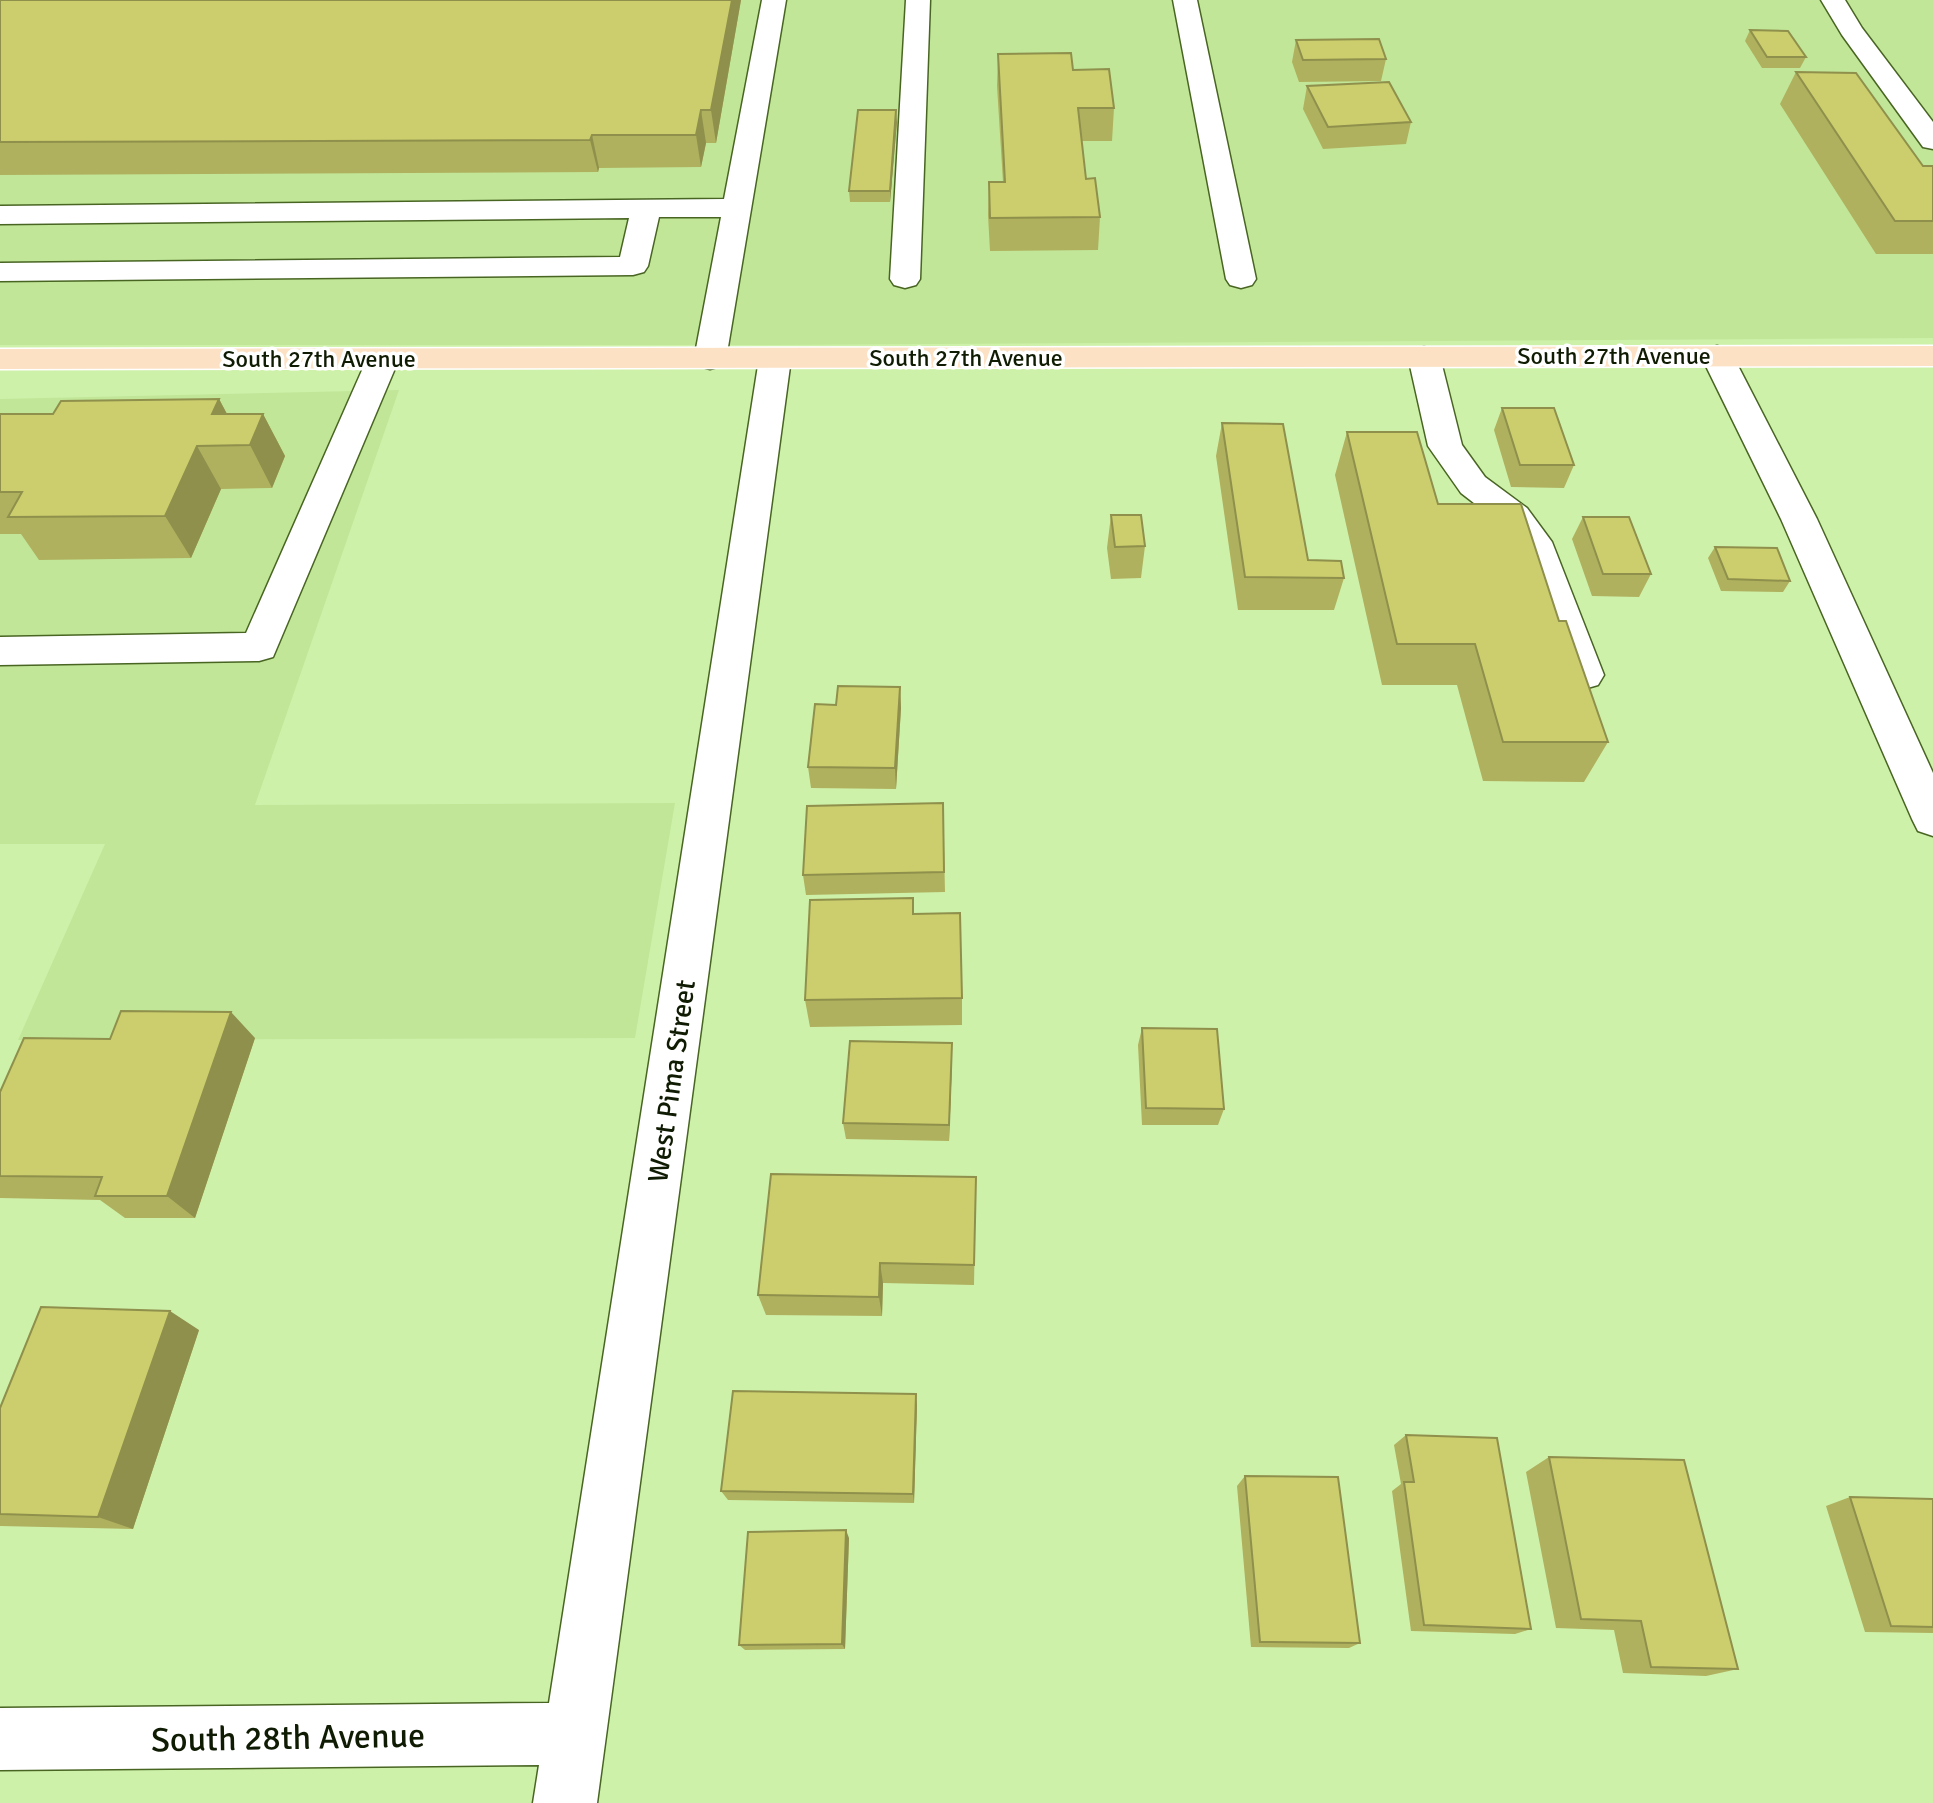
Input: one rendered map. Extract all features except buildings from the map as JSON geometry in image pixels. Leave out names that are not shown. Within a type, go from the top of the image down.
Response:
[{"type":"main road","name":"South 27th Avenue","points":[[0,359],[1933,356]]},
{"type":"street","points":[[710,359],[774,0]]},
{"type":"street","points":[[905,279],[918,0]]},
{"type":"street","points":[[1185,0],[1241,279]]},
{"type":"street","points":[[1833,0],[1851,30],[1933,141]]},
{"type":"street","points":[[0,272],[633,266],[646,208]]},
{"type":"street","points":[[0,239],[9,214],[736,208]]},
{"type":"street","points":[[1717,356],[1799,519],[1933,819]]},
{"type":"street","points":[[1424,357],[1445,446],[1473,485],[1514,516],[1539,551],[1591,695]]},
{"type":"street","points":[[0,651],[259,647],[383,359]]},
{"type":"street","name":"West Pima Street","points":[[565,1803],[775,359]]},
{"type":"street","name":"South 28th Avenue","points":[[0,1739],[575,1734]]},
{"type":"shaded area","points":[[0,0],[1933,0],[1933,338],[775,345],[0,345]]},
{"type":"shaded area","points":[[399,390],[255,805],[675,803],[635,1038],[18,1040],[105,844],[0,844],[0,399]]}]
